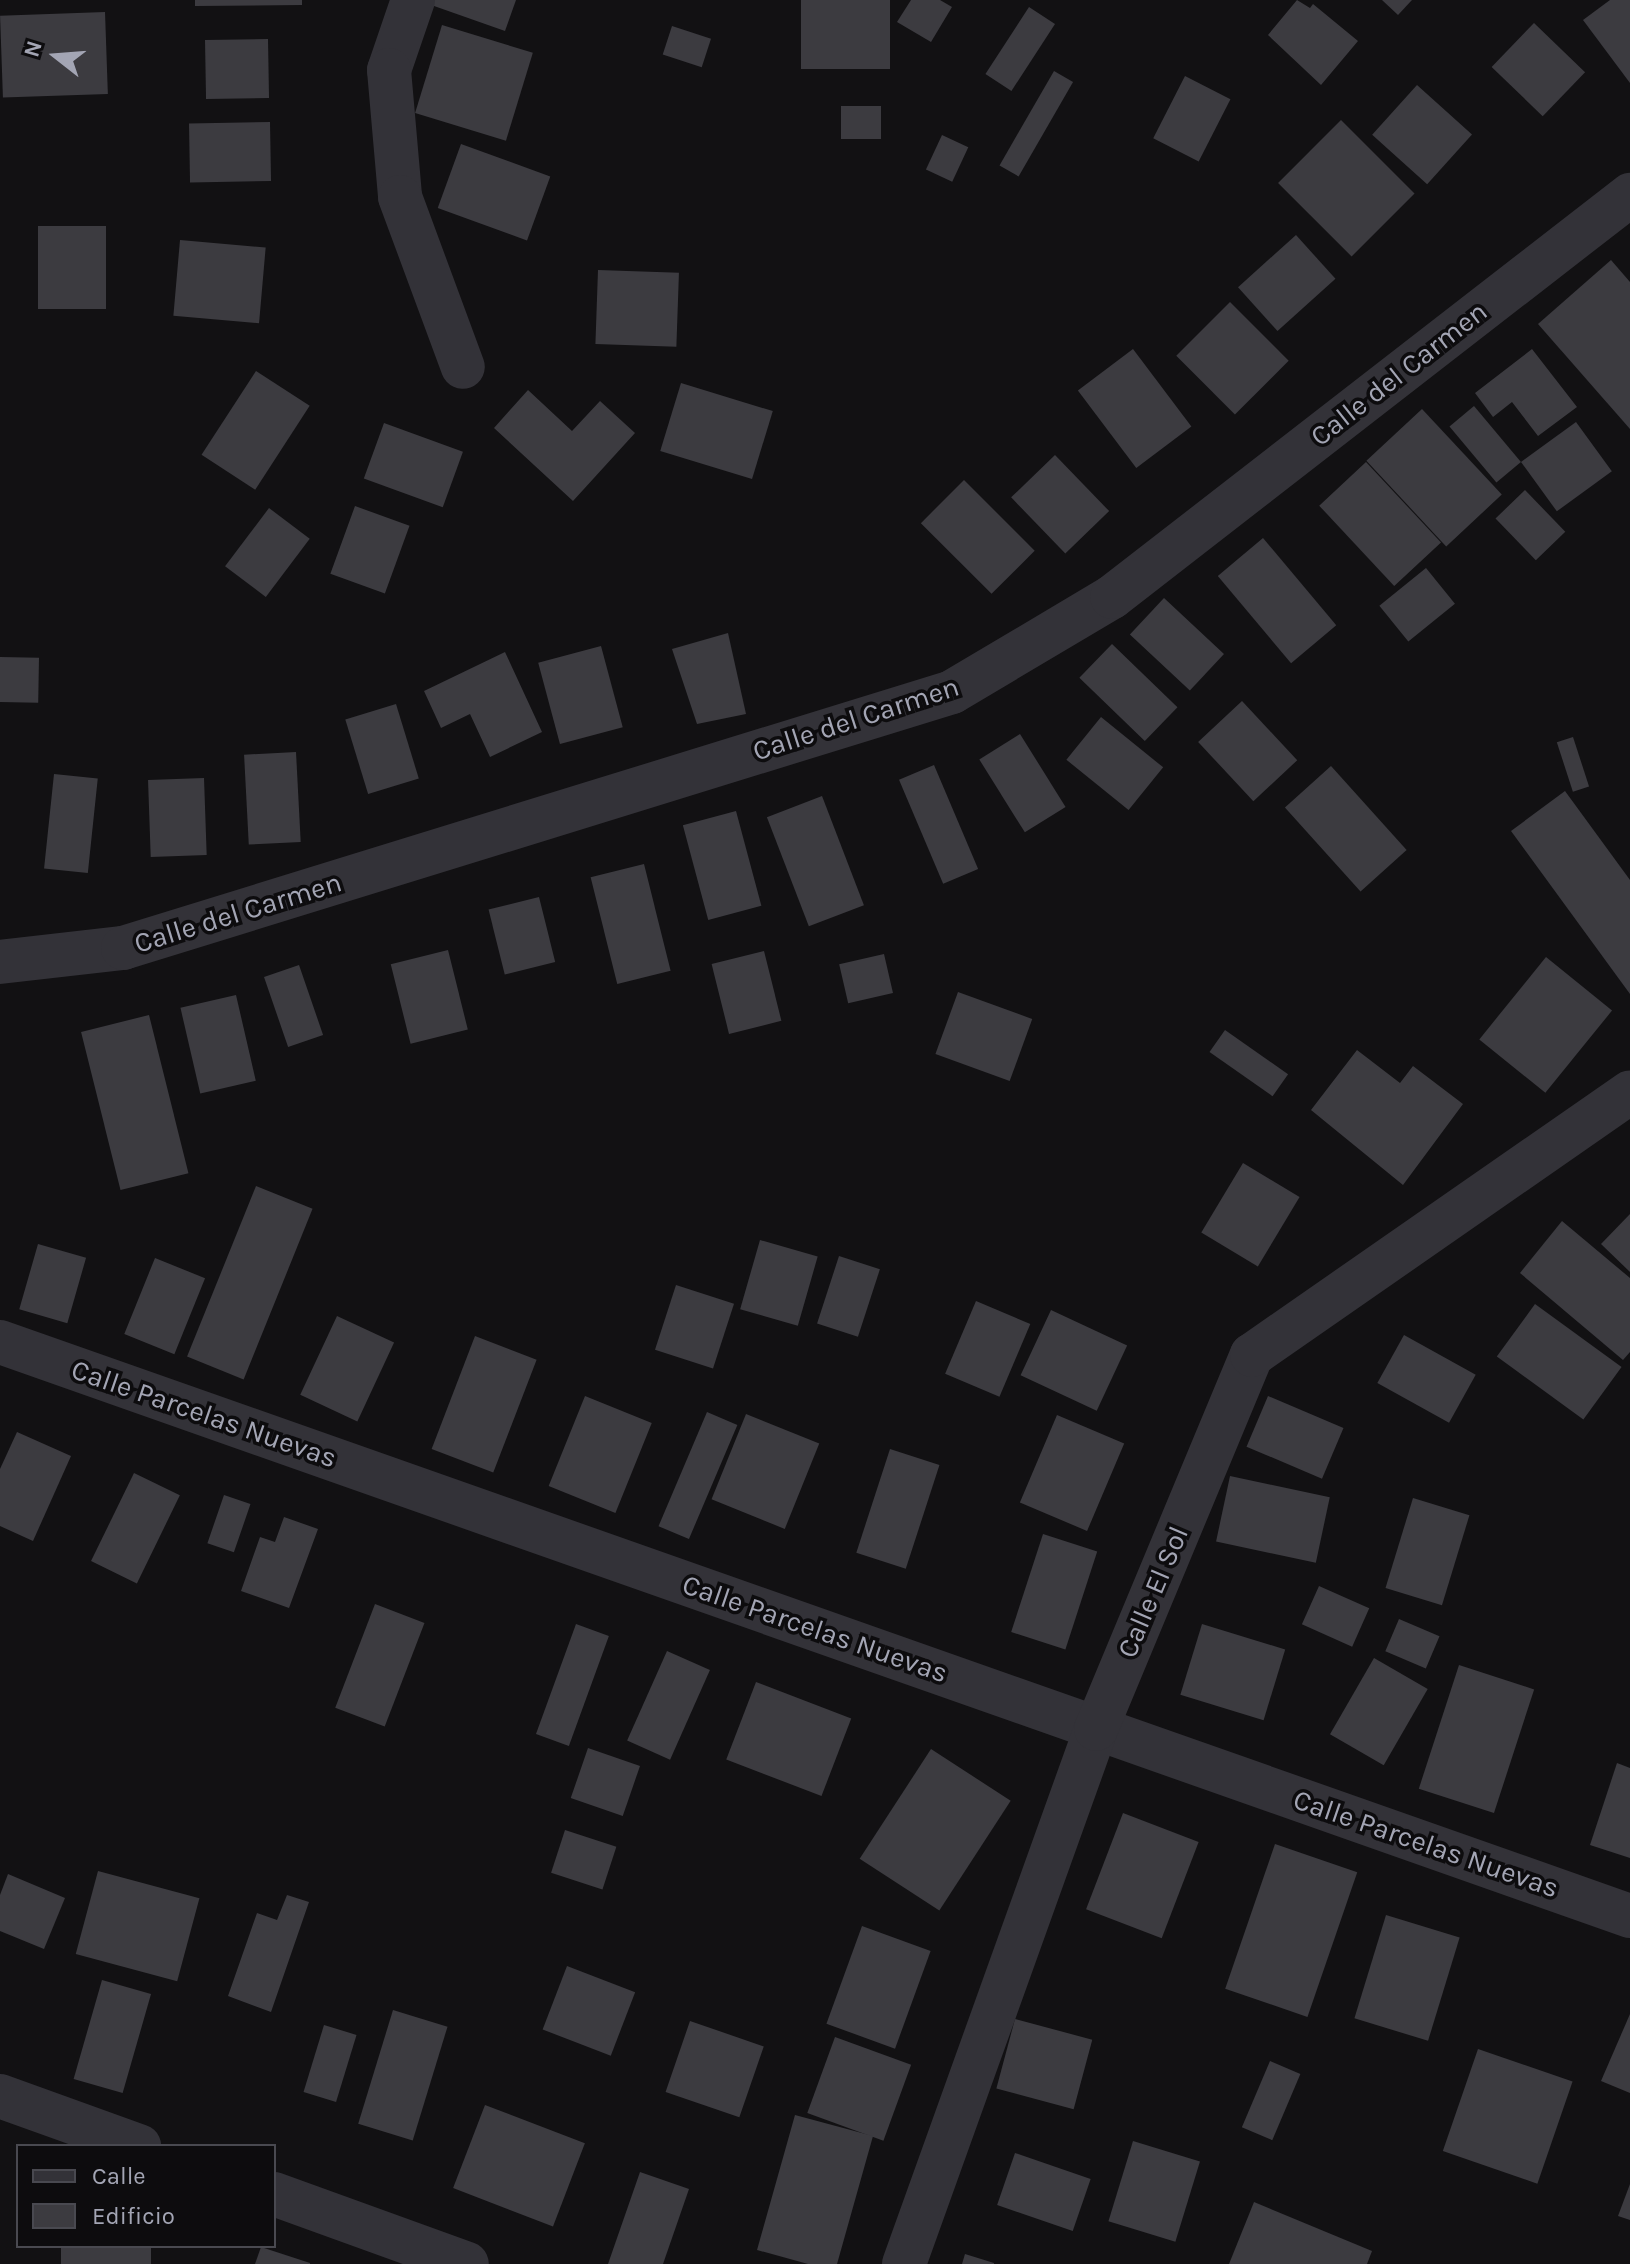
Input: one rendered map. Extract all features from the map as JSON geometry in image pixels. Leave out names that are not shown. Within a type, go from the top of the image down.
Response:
[{"type":"street","points":[[413,0],[389,70],[400,197],[463,367]]},
{"type":"street","name":"Calle del Carmen","points":[[0,962],[123,948],[952,692],[1112,597],[1630,195]]},
{"type":"street","name":"Calle El Sol","points":[[904,2264],[1096,1729],[1252,1355],[1630,1092]]},
{"type":"street","name":"Calle Parcelas Nuevas","points":[[0,1342],[1630,1916]]},
{"type":"street","points":[[0,2096],[133,2144]]},
{"type":"street","points":[[276,2195],[467,2264]]},
{"type":"building","points":[[195,0],[302,0],[302,5],[195,6]]},
{"type":"building","points":[[417,0],[516,0],[505,31]]},
{"type":"building","points":[[801,0],[890,0],[890,69],[801,69]]},
{"type":"building","points":[[911,0],[940,0],[952,7],[931,42],[897,22]]},
{"type":"building","points":[[1297,0],[1310,8],[1313,4],[1358,41],[1321,85],[1268,35]]},
{"type":"building","points":[[1382,0],[1412,0],[1398,15]]},
{"type":"building","points":[[1610,0],[1630,0],[1630,83],[1583,20]]},
{"type":"building","points":[[1029,7],[1055,24],[1011,91],[985,74]]},
{"type":"building","points":[[105,12],[108,94],[3,98],[0,16]]},
{"type":"building","points":[[1534,23],[1585,72],[1543,116],[1492,67]]},
{"type":"building","points":[[442,25],[533,53],[506,141],[415,113]]},
{"type":"building","points":[[672,26],[711,39],[702,67],[663,55]]},
{"type":"building","points":[[268,39],[269,98],[206,99],[205,40]]},
{"type":"building","points":[[1054,71],[1073,82],[1019,176],[1000,165]]},
{"type":"building","points":[[1185,76],[1230,99],[1199,162],[1153,138]]},
{"type":"building","points":[[1417,85],[1472,135],[1427,184],[1372,135]]},
{"type":"building","points":[[841,106],[881,106],[881,139],[841,139]]},
{"type":"building","points":[[1341,120],[1415,194],[1352,256],[1278,183]]},
{"type":"building","points":[[270,122],[271,181],[190,182],[189,123]]},
{"type":"building","points":[[942,135],[968,147],[952,182],[926,169]]},
{"type":"building","points":[[461,144],[550,176],[527,240],[438,208]]},
{"type":"building","points":[[38,226],[106,226],[106,309],[38,309]]},
{"type":"building","points":[[1296,235],[1335,279],[1278,331],[1238,287]]},
{"type":"building","points":[[180,240],[266,247],[259,323],[173,316]]},
{"type":"building","points":[[1611,260],[1630,282],[1630,429],[1538,324]]},
{"type":"building","points":[[598,270],[679,273],[676,347],[595,344]]},
{"type":"building","points":[[1230,302],[1289,361],[1235,414],[1176,356]]},
{"type":"building","points":[[1133,349],[1191,426],[1136,468],[1078,391]]},
{"type":"building","points":[[1532,349],[1577,407],[1538,436],[1512,402],[1493,417],[1475,393]]},
{"type":"building","points":[[256,371],[310,406],[255,490],[202,455]]},
{"type":"building","points":[[681,383],[773,411],[752,479],[660,451]]},
{"type":"building","points":[[528,390],[572,431],[600,401],[635,433],[573,501],[494,428]]},
{"type":"building","points":[[1474,406],[1521,462],[1496,482],[1449,427]]},
{"type":"building","points":[[1422,409],[1502,495],[1446,546],[1366,461]]},
{"type":"building","points":[[1576,422],[1612,471],[1557,511],[1521,462]]},
{"type":"building","points":[[384,423],[463,452],[443,507],[364,478]]},
{"type":"building","points":[[1055,455],[1109,511],[1065,553],[1011,497]]},
{"type":"building","points":[[1366,462],[1441,542],[1394,586],[1319,506]]},
{"type":"building","points":[[964,480],[1035,551],[992,594],[921,523]]},
{"type":"building","points":[[1525,490],[1565,532],[1536,560],[1496,518]]},
{"type":"building","points":[[355,506],[410,526],[385,593],[330,574]]},
{"type":"building","points":[[269,508],[310,539],[266,597],[225,566]]},
{"type":"building","points":[[1263,538],[1336,625],[1291,663],[1218,576]]},
{"type":"building","points":[[1426,568],[1455,604],[1408,642],[1379,606]]},
{"type":"building","points":[[1164,598],[1224,654],[1190,690],[1130,635]]},
{"type":"building","points":[[728,633],[746,714],[697,724],[672,649]]},
{"type":"building","points":[[1112,644],[1177,707],[1145,741],[1079,678]]},
{"type":"building","points":[[601,646],[623,727],[560,744],[538,663]]},
{"type":"building","points":[[505,652],[542,732],[490,757],[470,714],[441,728],[424,691]]},
{"type":"building","points":[[0,657],[39,658],[38,703],[0,702]]},
{"type":"building","points":[[1242,701],[1297,760],[1253,801],[1198,742]]},
{"type":"building","points":[[396,704],[419,779],[368,794],[345,719]]},
{"type":"building","points":[[1101,717],[1163,767],[1129,810],[1066,760]]},
{"type":"building","points":[[1020,734],[1066,807],[1025,832],[979,759]]},
{"type":"building","points":[[1573,737],[1589,786],[1573,792],[1557,742]]},
{"type":"building","points":[[296,752],[301,842],[249,845],[244,755]]},
{"type":"building","points":[[934,765],[978,869],[943,884],[899,780]]},
{"type":"building","points":[[1331,766],[1407,850],[1361,891],[1285,807]]},
{"type":"building","points":[[54,774],[98,779],[88,873],[44,868]]},
{"type":"building","points":[[204,778],[207,855],[151,857],[148,780]]},
{"type":"building","points":[[1565,791],[1630,880],[1630,994],[1511,831]]},
{"type":"building","points":[[822,796],[864,905],[809,926],[767,817]]},
{"type":"building","points":[[736,811],[761,906],[708,920],[683,825]]},
{"type":"building","points":[[644,864],[671,971],[617,984],[591,877]]},
{"type":"building","points":[[539,897],[555,962],[505,975],[489,910]]},
{"type":"building","points":[[448,950],[468,1030],[411,1044],[391,964]]},
{"type":"building","points":[[764,951],[781,1021],[729,1034],[712,964]]},
{"type":"building","points":[[884,954],[893,993],[848,1003],[839,964]]},
{"type":"building","points":[[1546,957],[1612,1010],[1545,1093],[1479,1039]]},
{"type":"building","points":[[299,965],[323,1035],[288,1047],[264,977]]},
{"type":"building","points":[[958,992],[1032,1019],[1010,1081],[935,1054]]},
{"type":"building","points":[[236,995],[256,1081],[200,1094],[180,1008]]},
{"type":"building","points":[[149,1015],[188,1173],[121,1190],[81,1032]]},
{"type":"building","points":[[1225,1030],[1288,1074],[1273,1096],[1210,1052]]},
{"type":"building","points":[[1357,1050],[1400,1083],[1413,1066],[1463,1104],[1403,1185],[1311,1110]]},
{"type":"building","points":[[1243,1163],[1300,1197],[1258,1266],[1201,1232]]},
{"type":"building","points":[[256,1186],[313,1209],[244,1379],[187,1357]]},
{"type":"building","points":[[1630,1214],[1630,1272],[1601,1244]]},
{"type":"building","points":[[1562,1221],[1630,1278],[1630,1352],[1623,1360],[1520,1273]]},
{"type":"building","points":[[760,1240],[818,1257],[798,1326],[740,1309]]},
{"type":"building","points":[[38,1244],[86,1258],[67,1323],[19,1309]]},
{"type":"building","points":[[839,1256],[880,1269],[858,1337],[817,1324]]},
{"type":"building","points":[[155,1258],[205,1278],[174,1354],[124,1334]]},
{"type":"building","points":[[676,1285],[734,1304],[713,1369],[655,1350]]},
{"type":"building","points":[[976,1301],[1030,1324],[999,1397],[945,1374]]},
{"type":"building","points":[[1535,1304],[1622,1367],[1583,1419],[1497,1357]]},
{"type":"building","points":[[1051,1310],[1127,1345],[1097,1411],[1021,1375]]},
{"type":"building","points":[[337,1316],[394,1343],[357,1421],[300,1395]]},
{"type":"building","points":[[1404,1335],[1476,1375],[1449,1423],[1377,1383]]},
{"type":"building","points":[[475,1336],[537,1360],[493,1473],[432,1449]]},
{"type":"building","points":[[585,1396],[652,1423],[615,1513],[549,1486]]},
{"type":"building","points":[[1268,1396],[1343,1428],[1322,1479],[1247,1447]]},
{"type":"building","points":[[707,1412],[737,1425],[689,1539],[659,1526]]},
{"type":"building","points":[[746,1414],[819,1444],[785,1529],[712,1499]]},
{"type":"building","points":[[1057,1415],[1124,1444],[1087,1531],[1020,1502]]},
{"type":"building","points":[[17,1432],[71,1456],[33,1541],[0,1526],[0,1469]]},
{"type":"building","points":[[890,1449],[939,1465],[906,1569],[856,1553]]},
{"type":"building","points":[[134,1473],[180,1495],[137,1583],[91,1561]]},
{"type":"building","points":[[1230,1476],[1330,1497],[1316,1563],[1216,1542]]},
{"type":"building","points":[[224,1495],[250,1504],[234,1552],[207,1543]]},
{"type":"building","points":[[1413,1498],[1469,1515],[1442,1605],[1386,1588]]},
{"type":"building","points":[[284,1517],[318,1529],[289,1608],[241,1591],[260,1537],[275,1542]]},
{"type":"building","points":[[1043,1534],[1097,1552],[1065,1650],[1011,1632]]},
{"type":"building","points":[[1319,1586],[1369,1608],[1352,1647],[1302,1624]]},
{"type":"building","points":[[375,1604],[424,1623],[385,1727],[335,1708]]},
{"type":"building","points":[[1399,1619],[1440,1636],[1426,1668],[1385,1651]]},
{"type":"building","points":[[576,1624],[609,1636],[569,1746],[536,1734]]},
{"type":"building","points":[[1202,1624],[1285,1649],[1264,1720],[1180,1695]]},
{"type":"building","points":[[667,1651],[710,1670],[670,1760],[627,1741]]},
{"type":"building","points":[[1374,1658],[1428,1689],[1384,1765],[1330,1734]]},
{"type":"building","points":[[1459,1665],[1534,1689],[1494,1813],[1419,1789]]},
{"type":"building","points":[[756,1682],[851,1719],[821,1796],[726,1759]]},
{"type":"building","points":[[588,1748],[640,1766],[623,1816],[571,1798]]},
{"type":"building","points":[[931,1749],[1011,1801],[939,1911],[860,1859]]},
{"type":"building","points":[[1617,1763],[1630,1768],[1630,1858],[1590,1845]]},
{"type":"building","points":[[1123,1813],[1199,1842],[1162,1938],[1086,1909]]},
{"type":"building","points":[[565,1830],[616,1847],[602,1889],[551,1873]]},
{"type":"building","points":[[1275,1844],[1357,1872],[1307,2017],[1225,1989]]},
{"type":"building","points":[[98,1871],[199,1898],[177,1981],[76,1954]]},
{"type":"building","points":[[8,1874],[65,1898],[44,1949],[0,1931],[0,1895]]},
{"type":"building","points":[[287,1895],[309,1902],[271,2012],[228,1996],[257,1913],[277,1920]]},
{"type":"building","points":[[1386,1915],[1460,1938],[1428,2041],[1354,2018]]},
{"type":"building","points":[[862,1926],[931,1951],[895,2049],[826,2024]]},
{"type":"building","points":[[567,1966],[635,1992],[611,2056],[543,2029]]},
{"type":"building","points":[[102,1980],[151,1994],[123,2093],[74,2079]]},
{"type":"building","points":[[393,2010],[448,2027],[413,2140],[358,2124]]},
{"type":"building","points":[[1630,2014],[1630,2093],[1601,2081]]},
{"type":"building","points":[[1015,2019],[1092,2040],[1074,2109],[996,2089]]},
{"type":"building","points":[[690,2021],[764,2046],[739,2117],[666,2092]]},
{"type":"building","points":[[324,2025],[357,2035],[336,2102],[304,2092]]},
{"type":"building","points":[[835,2037],[911,2065],[883,2141],[807,2113]]},
{"type":"building","points":[[1478,2049],[1573,2082],[1537,2184],[1443,2151]]},
{"type":"building","points":[[1270,2061],[1300,2074],[1272,2140],[1242,2127]]},
{"type":"building","points":[[485,2105],[585,2143],[553,2226],[453,2188]]},
{"type":"building","points":[[795,2115],[873,2136],[837,2264],[808,2264],[757,2250]]},
{"type":"building","points":[[1133,2141],[1200,2161],[1175,2242],[1108,2221]]},
{"type":"building","points":[[1015,2153],[1091,2179],[1073,2231],[997,2205]]},
{"type":"building","points":[[640,2172],[689,2189],[663,2264],[608,2264]]},
{"type":"building","points":[[1630,2184],[1630,2220],[1618,2216]]},
{"type":"building","points":[[1254,2202],[1372,2251],[1367,2264],[1229,2264]]},
{"type":"building","points":[[61,2248],[151,2248],[151,2264],[61,2264]]},
{"type":"building","points":[[261,2248],[310,2263],[310,2264],[255,2264]]},
{"type":"building","points":[[965,2254],[994,2263],[994,2264],[962,2264]]}]
